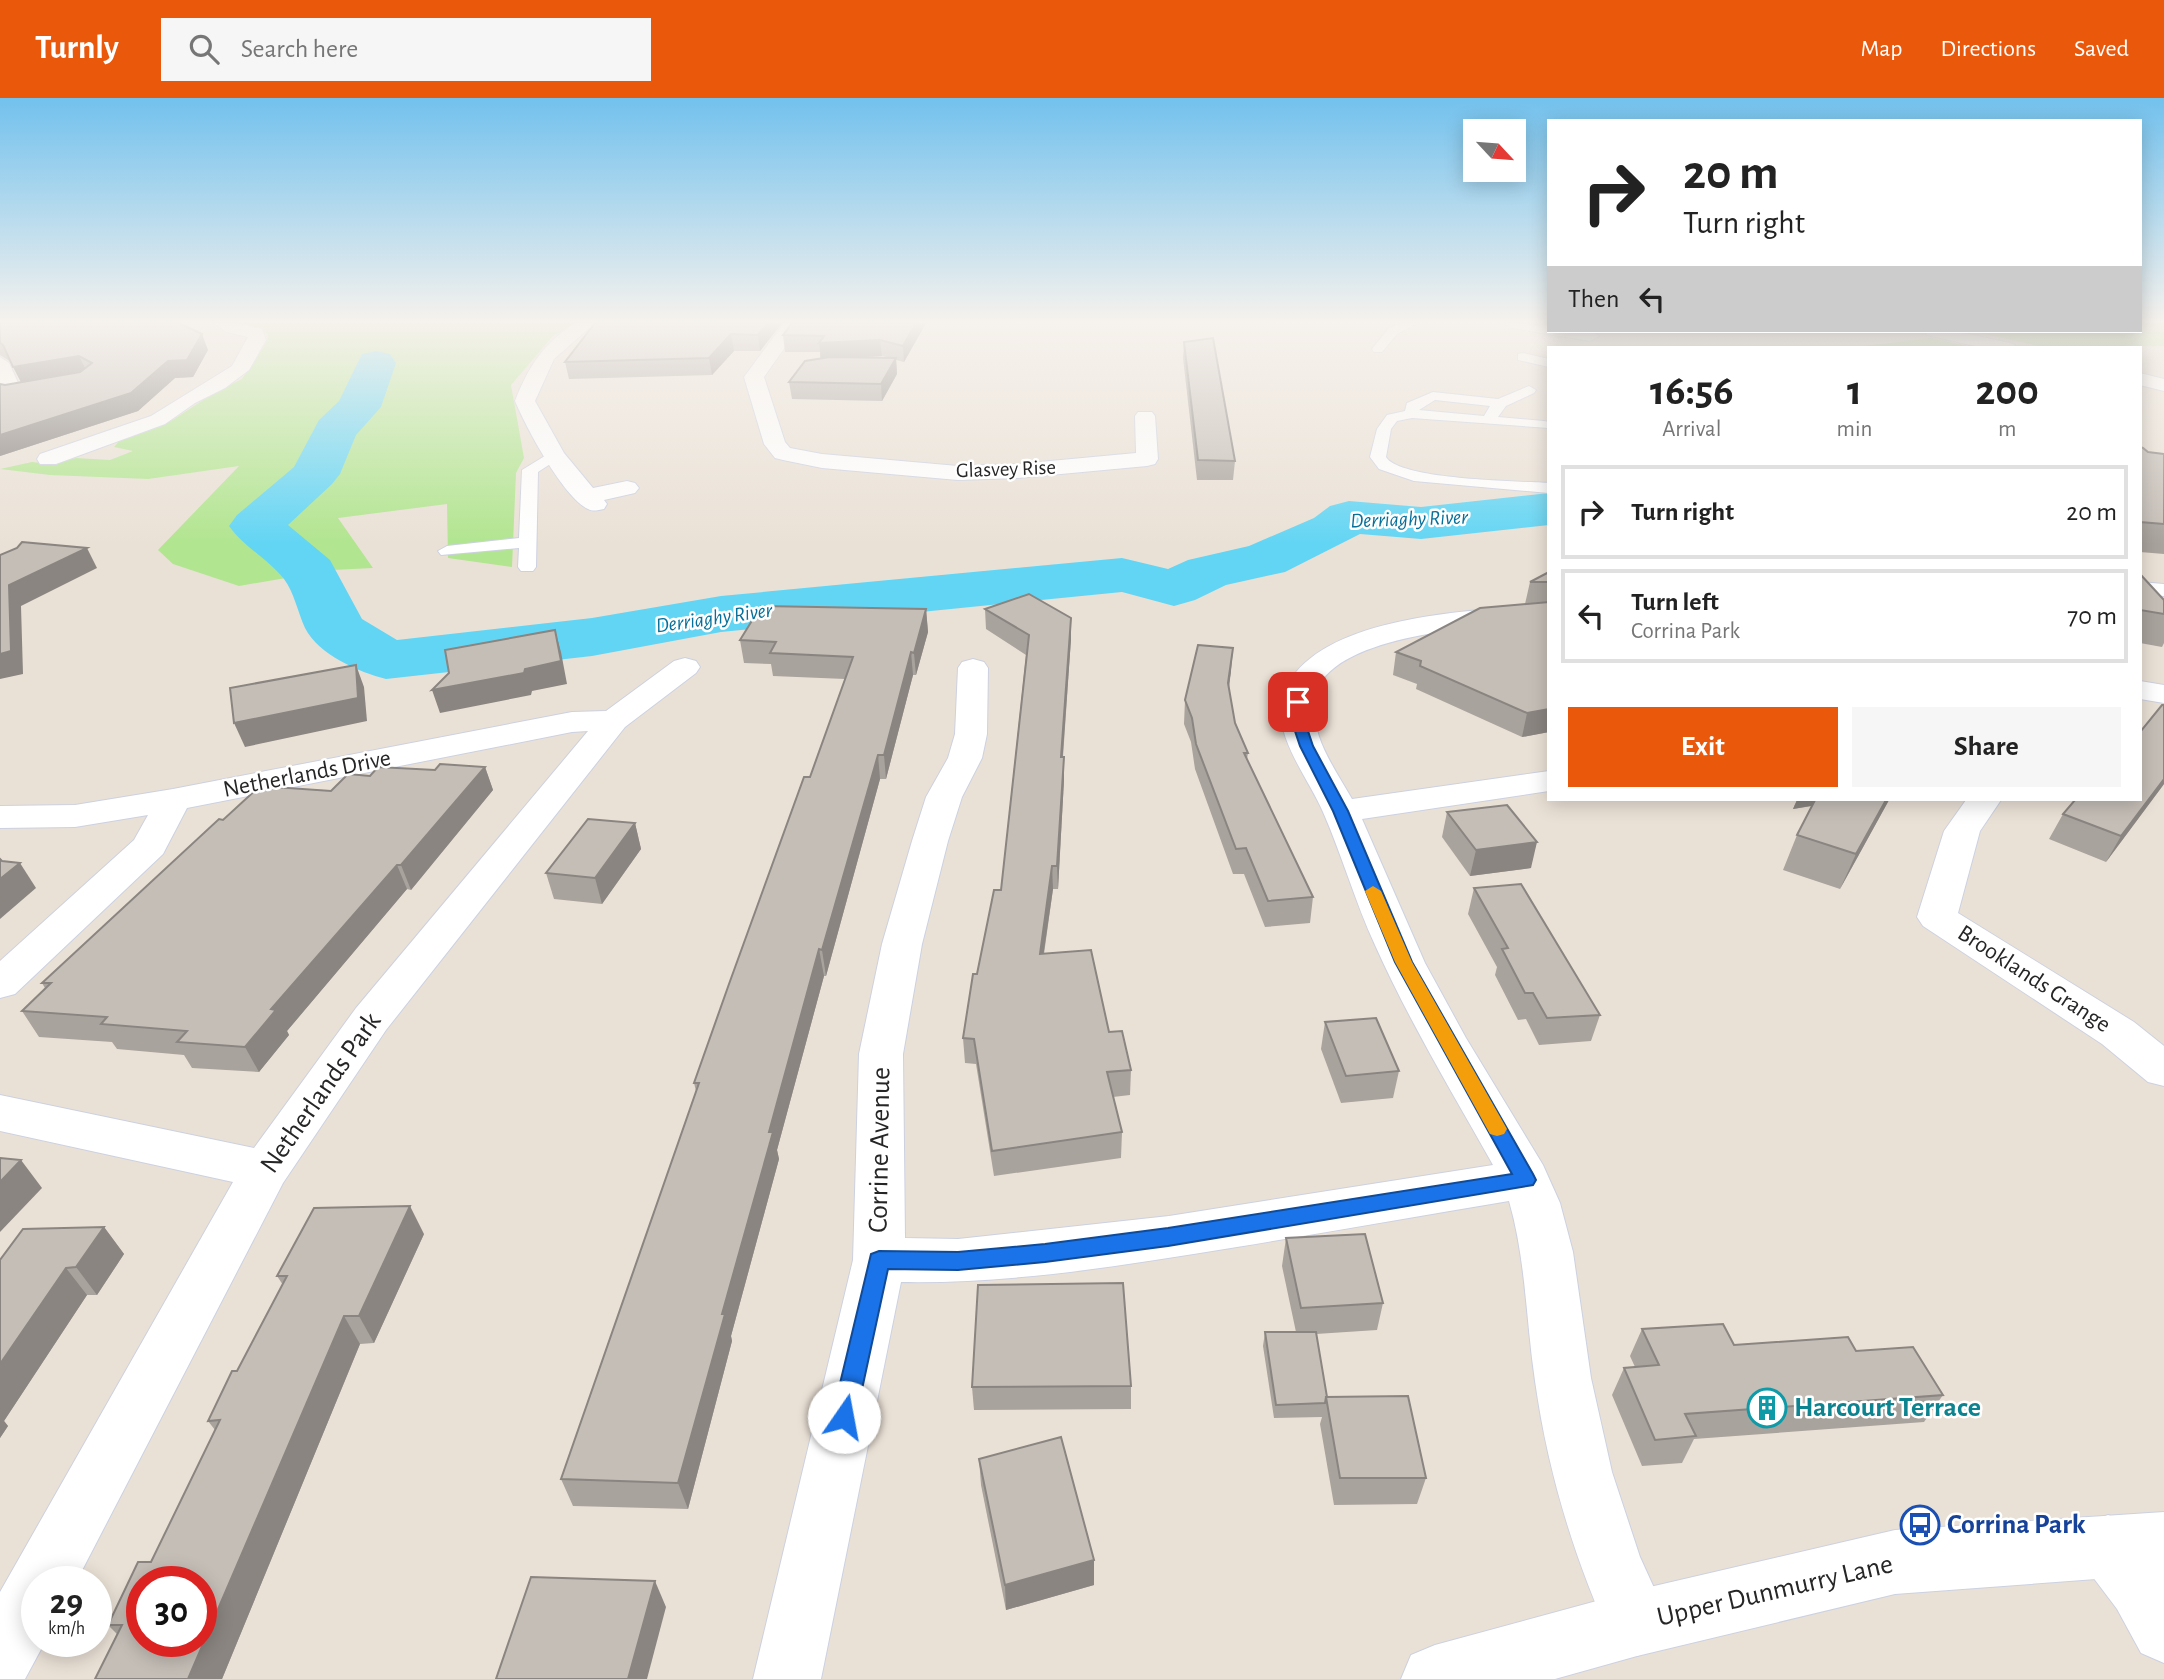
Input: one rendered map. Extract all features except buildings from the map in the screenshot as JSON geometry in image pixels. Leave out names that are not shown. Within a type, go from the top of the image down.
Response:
[{"type":"street","points":[[48,459],[158,420],[192,397]]},
{"type":"street","points":[[526,397],[524,401],[538,433],[553,456],[591,500],[627,488]]},
{"type":"street","name":"Glasvey Rise","points":[[760,397],[775,444],[783,453],[822,469],[958,473],[1018,471],[1147,458],[1144,416]]},
{"type":"street","points":[[77,449],[110,455]]},
{"type":"street","points":[[1547,613],[1443,624],[1360,641],[1318,666],[1304,683],[1298,702],[1299,722],[1306,746],[1340,811],[1404,962],[1526,1180],[1537,1205],[1545,1238],[1564,1379],[1578,1455],[1615,1580],[1637,1623]]},
{"type":"street","name":"Netherlands Park","points":[[50,1566],[265,1170],[372,1019],[614,720],[685,667]]},
{"type":"street","name":"Corrine Avenue","points":[[787,1679],[879,1260],[881,1054],[902,944],[930,841],[944,797],[965,758],[971,734],[973,668]]},
{"type":"street","points":[[2142,690],[2164,694]]},
{"type":"street","name":"Netherlands Drive","points":[[0,817],[75,816],[173,800],[572,722],[614,720]]},
{"type":"street","points":[[1340,811],[1547,780]]},
{"type":"street","points":[[0,984],[149,846],[173,800]]},
{"type":"street","name":"Brooklands Grange","points":[[1982,801],[1962,831],[1937,917],[2118,1033],[2164,1070]]},
{"type":"street","points":[[0,1113],[265,1170]]},
{"type":"street","points":[[879,1260],[958,1261],[1045,1253],[1168,1237],[1526,1180]]},
{"type":"street","points":[[2136,1544],[2140,1586],[2164,1630]]},
{"type":"street","name":"Upper Dunmurry Lane","points":[[1435,1679],[1637,1623],[1895,1562],[2136,1544]]},
{"type":"street","points":[[0,1657],[21,1619]]},
{"type":"lane","points":[[1412,414],[1412,406],[1431,397]]},
{"type":"lane","points":[[1440,397],[1499,403]]},
{"type":"lane","points":[[1490,420],[1493,409],[1499,403],[1513,397]]},
{"type":"lane","points":[[1547,423],[1412,414],[1392,418],[1384,429],[1378,457],[1383,466],[1420,477],[1547,488]]},
{"type":"lane","points":[[527,567],[530,470],[553,456]]},
{"type":"lane","points":[[447,551],[527,542]]},
{"type":"lane","points":[[2142,588],[2164,590]]},
{"type":"green space","points":[[208,397],[513,397],[524,458],[516,473],[512,567],[448,558],[447,504],[338,518],[373,568],[332,570],[239,586],[173,564],[158,550],[239,466],[148,479],[50,475],[0,469],[32,462],[49,464],[76,458],[110,460],[133,451],[114,447],[121,439],[171,421]]},
{"type":"waterway","name":"Derriaghy River","points":[[363,397],[359,407],[335,430],[315,474],[256,526],[310,572],[337,630],[386,660],[592,637],[721,614],[1122,575],[1174,588],[1208,572],[1265,560],[1333,529],[1349,517],[1421,523],[1547,509]]},
{"type":"slow traffic","points":[[1373,891],[1404,962],[1497,1129]]},
{"type":"place","name":"Harcourt Terrace","points":[[1767,1408]]},
{"type":"place","name":"Corrina Park","points":[[1920,1525]]},
{"type":"route","points":[[844,1417],[879,1260],[958,1261],[1045,1253],[1168,1237],[1526,1180],[1404,962],[1340,811],[1306,746],[1299,722],[1298,702]]}]
